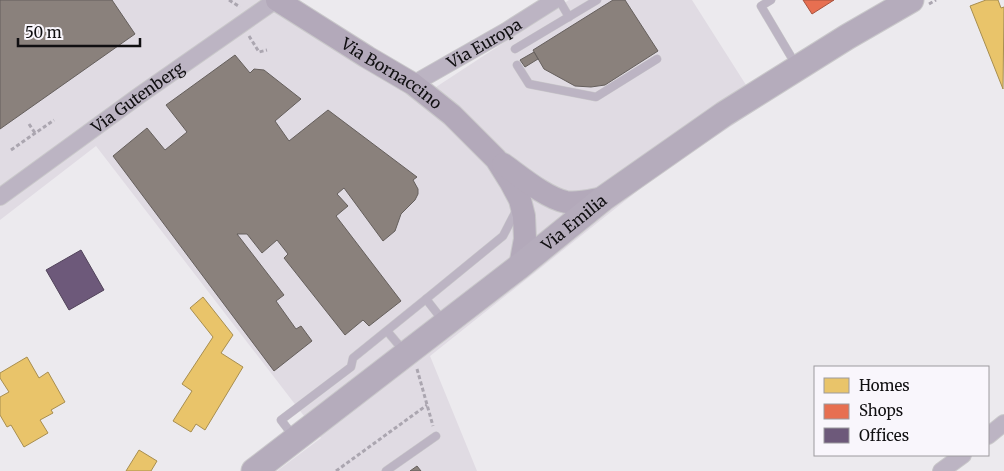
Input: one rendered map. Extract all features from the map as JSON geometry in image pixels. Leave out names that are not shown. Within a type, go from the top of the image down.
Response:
[{"type":"main road","name":"Via Emilia","points":[[254,471],[295,439],[411,359],[445,324],[604,198],[724,114],[896,6]]},
{"type":"street","name":"Via Bornaccino","points":[[277,0],[358,52],[413,84],[452,115],[496,160],[544,194],[556,200],[567,202],[583,202],[604,198]]},
{"type":"street","name":"Via Gutenberg","points":[[0,198],[140,95],[277,0]]},
{"type":"street","name":"Via Europa","points":[[413,84],[555,0]]},
{"type":"street","name":"Via Bornaccino","points":[[496,160],[520,200],[524,216],[525,239],[520,266]]},
{"type":"street","points":[[989,435],[1004,424]]},
{"type":"street","points":[[941,471],[962,456]]},
{"type":"lane","points":[[559,0],[569,17]]},
{"type":"lane","points":[[516,50],[597,0]]},
{"type":"lane","points":[[771,0],[760,6],[798,68]]},
{"type":"lane","points":[[517,65],[529,84],[596,97],[656,59]]},
{"type":"lane","points":[[295,439],[280,420],[351,367],[353,358],[503,236],[514,217],[520,200]]},
{"type":"lane","points":[[426,300],[445,324]]},
{"type":"lane","points":[[387,331],[411,359]]},
{"type":"lane","points":[[386,471],[436,436]]},
{"type":"path","points":[[229,0],[245,10]]},
{"type":"path","points":[[250,37],[259,52],[267,50]]},
{"type":"path","points":[[11,150],[54,120]]},
{"type":"path","points":[[29,124],[35,133]]},
{"type":"path","points":[[411,359],[436,436]]},
{"type":"path","points":[[336,471],[427,405]]},
{"type":"shaded area","points":[[0,0],[299,0],[433,89],[569,0],[692,0],[760,107],[660,173],[430,356],[477,471],[277,471],[321,438],[96,146],[0,220]]},
{"type":"building: Homes","points":[[986,0],[998,0],[1001,8],[1004,7],[1003,89],[970,6]]},
{"type":"building: Homes","points":[[203,297],[233,335],[221,353],[243,367],[205,430],[196,424],[191,432],[173,421],[192,391],[182,384],[213,337],[190,308]]},
{"type":"building: Homes","points":[[27,357],[39,378],[48,372],[65,402],[51,410],[53,413],[40,420],[48,433],[24,447],[11,425],[7,427],[0,415],[0,397],[9,392],[0,378],[0,373]]},
{"type":"building: Homes","points":[[139,450],[157,461],[151,471],[126,471]]},
{"type":"building: Shops","points":[[803,0],[834,0],[812,14]]},
{"type":"building: Offices","points":[[81,250],[104,290],[69,310],[46,270]]},
{"type":"building: Industry","points":[[0,0],[112,0],[135,34],[0,129]]},
{"type":"building: Industry","points":[[613,0],[625,0],[658,51],[605,85],[591,87],[575,86],[544,69],[533,50]]},
{"type":"building: Industry","points":[[534,52],[538,59],[525,67],[520,60]]},
{"type":"building: Industry","points":[[235,55],[250,73],[254,69],[264,70],[301,99],[275,121],[289,141],[328,110],[417,177],[413,180],[418,189],[415,200],[401,214],[395,231],[383,241],[344,188],[337,194],[348,206],[336,216],[401,301],[369,326],[363,320],[345,335],[284,258],[288,254],[277,240],[262,253],[247,234],[237,234],[284,295],[276,301],[296,329],[301,326],[312,341],[274,371],[113,156],[147,128],[165,150],[187,132],[166,105]]},
{"type":"building: Industry","points":[[417,466],[421,471],[410,471]]}]
